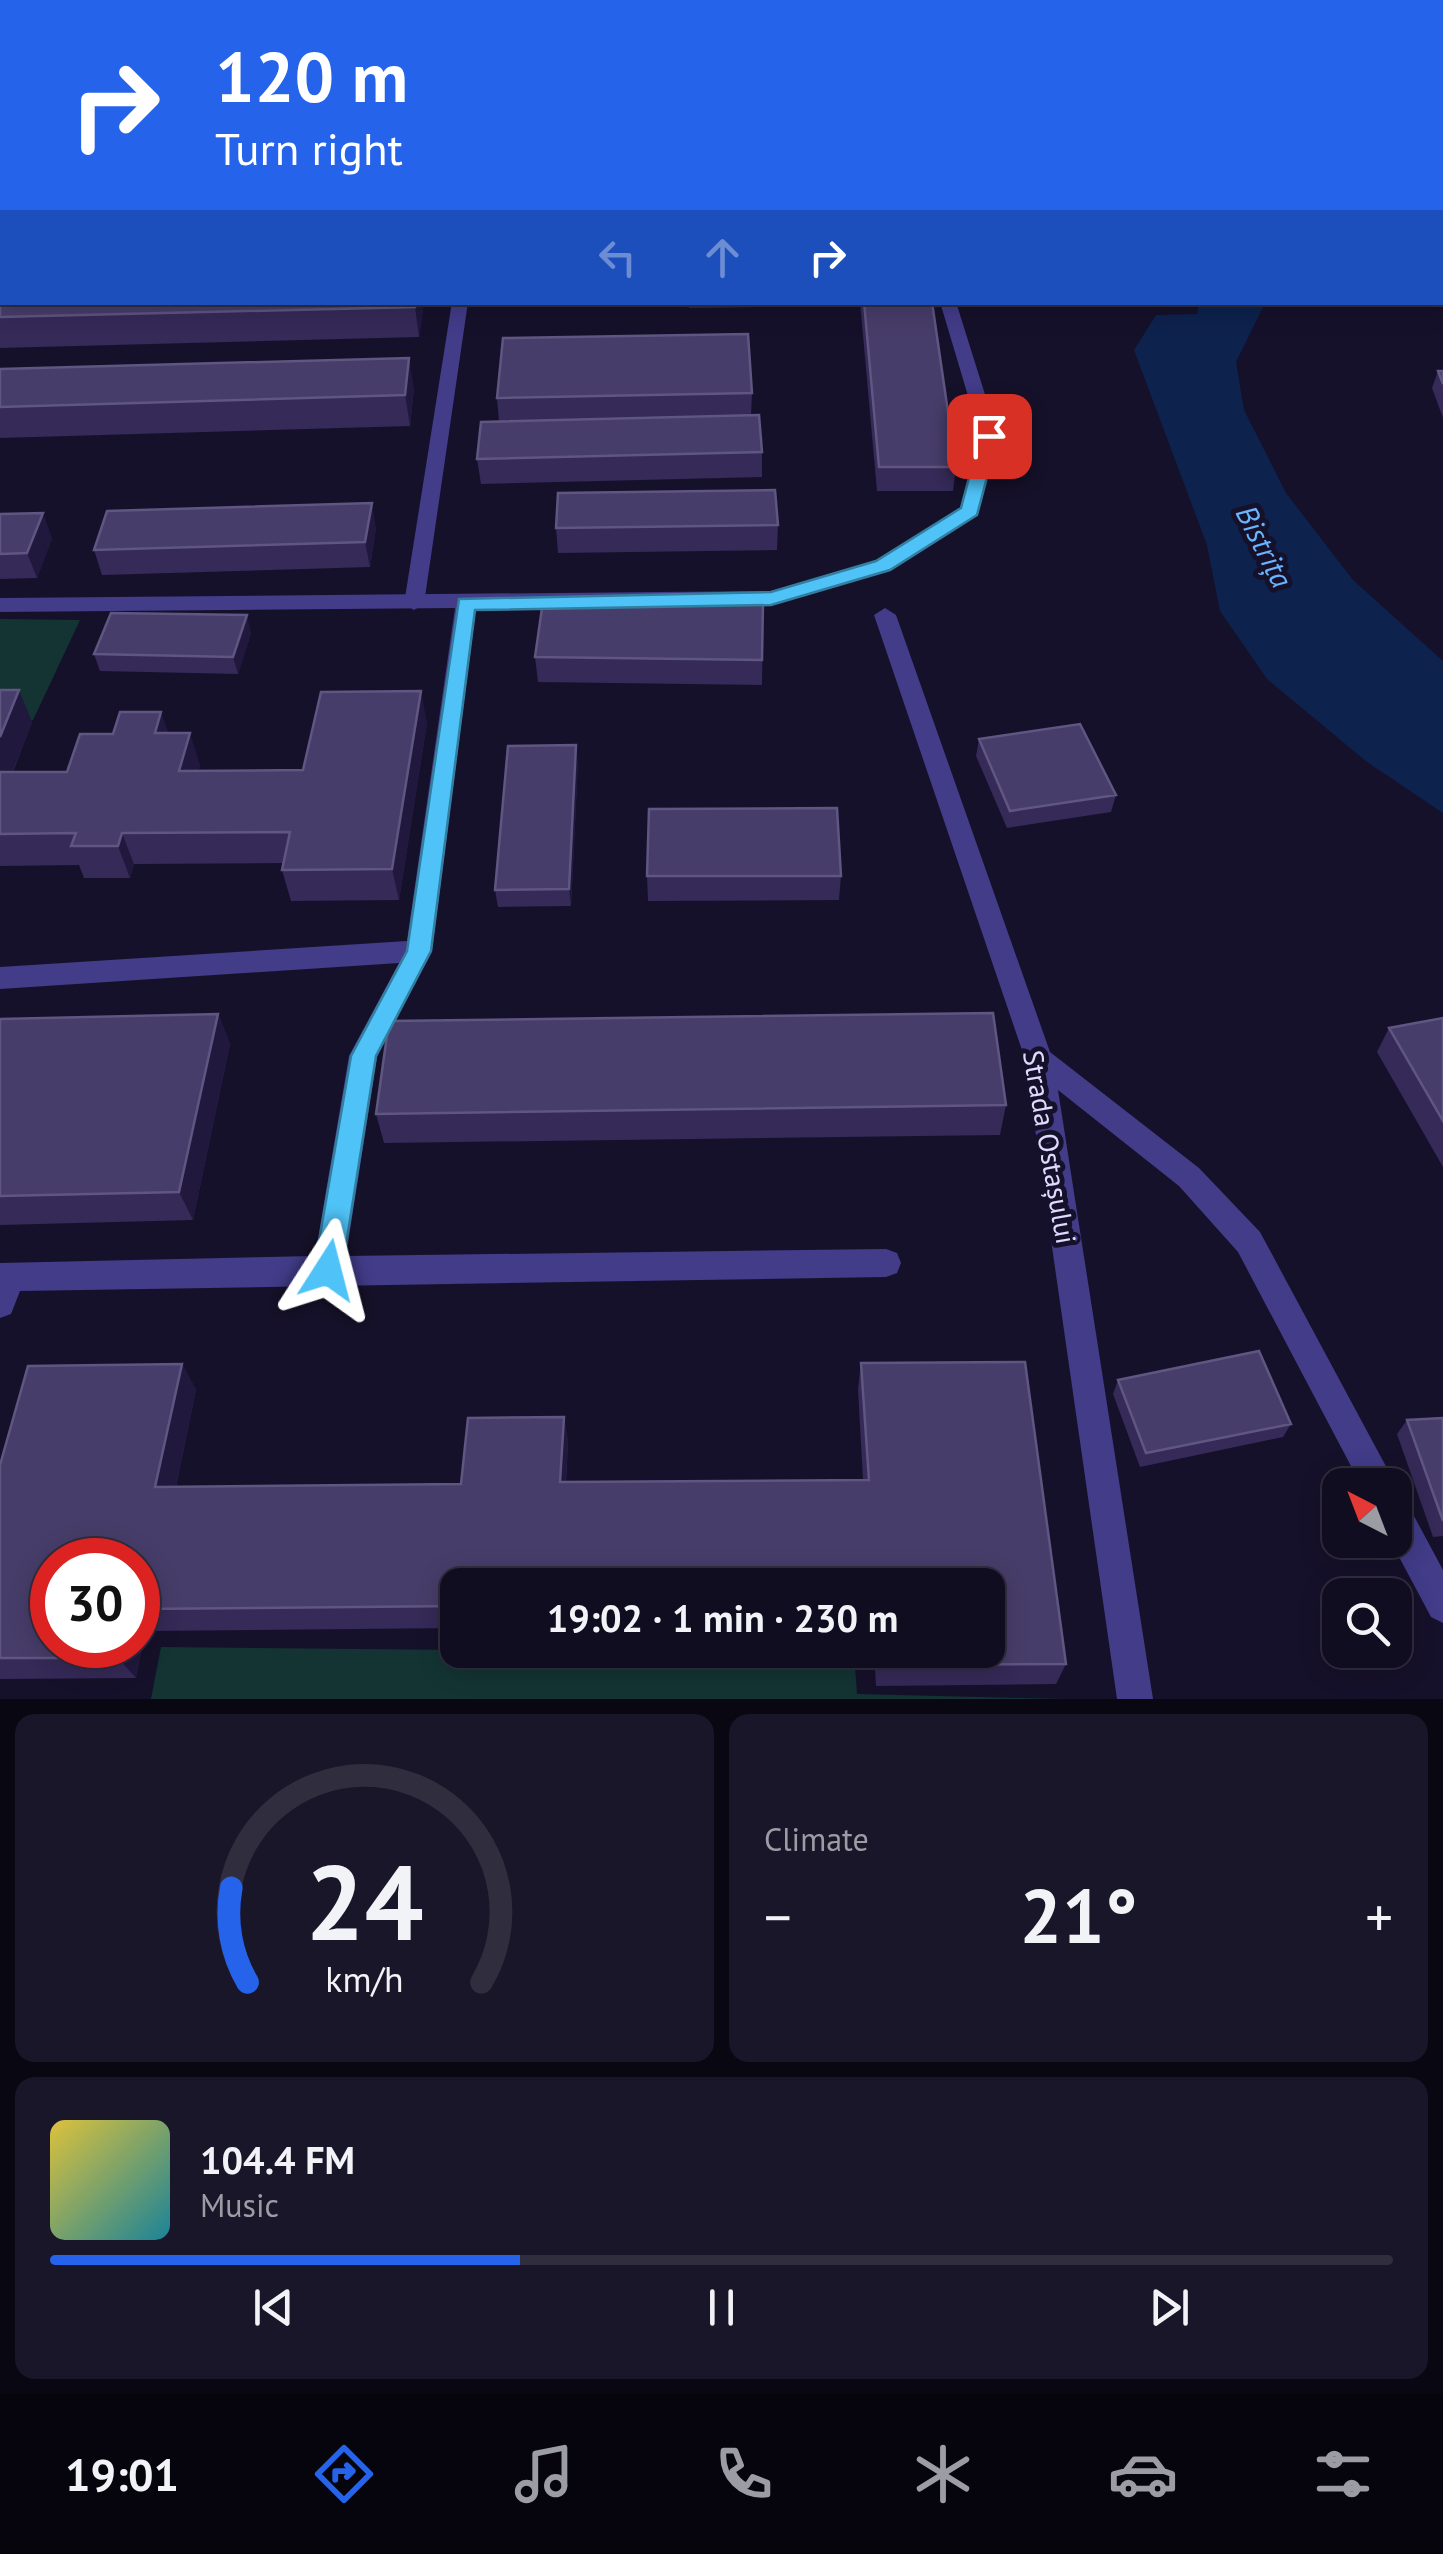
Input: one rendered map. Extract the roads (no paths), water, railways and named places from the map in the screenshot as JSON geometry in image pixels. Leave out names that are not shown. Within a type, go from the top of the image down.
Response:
[{"type":"street","points":[[0,605],[119,601],[466,604],[771,598]]},
{"type":"street","points":[[328,1270],[363,1056],[419,951],[466,604]]},
{"type":"street","name":"Strada Ostașului","points":[[884,615],[1038,1059],[1135,1699]]},
{"type":"street","points":[[0,978],[419,951]]},
{"type":"street","points":[[1038,1059],[1189,1177],[1250,1242],[1370,1468]]},
{"type":"street","points":[[3,1286],[328,1270],[886,1262]]},
{"type":"street","points":[[1412,1547],[1443,1605]]},
{"type":"lane","points":[[414,604],[460,305]]},
{"type":"lane","points":[[771,598],[883,566],[970,511],[989,436],[949,305]]},
{"type":"water","name":"Bistrița","points":[[1199,305],[1264,305],[1236,362],[1244,410],[1286,493],[1353,580],[1443,661],[1443,813],[1367,762],[1267,679],[1220,611],[1207,545],[1134,350],[1156,315],[1197,314]]}]
